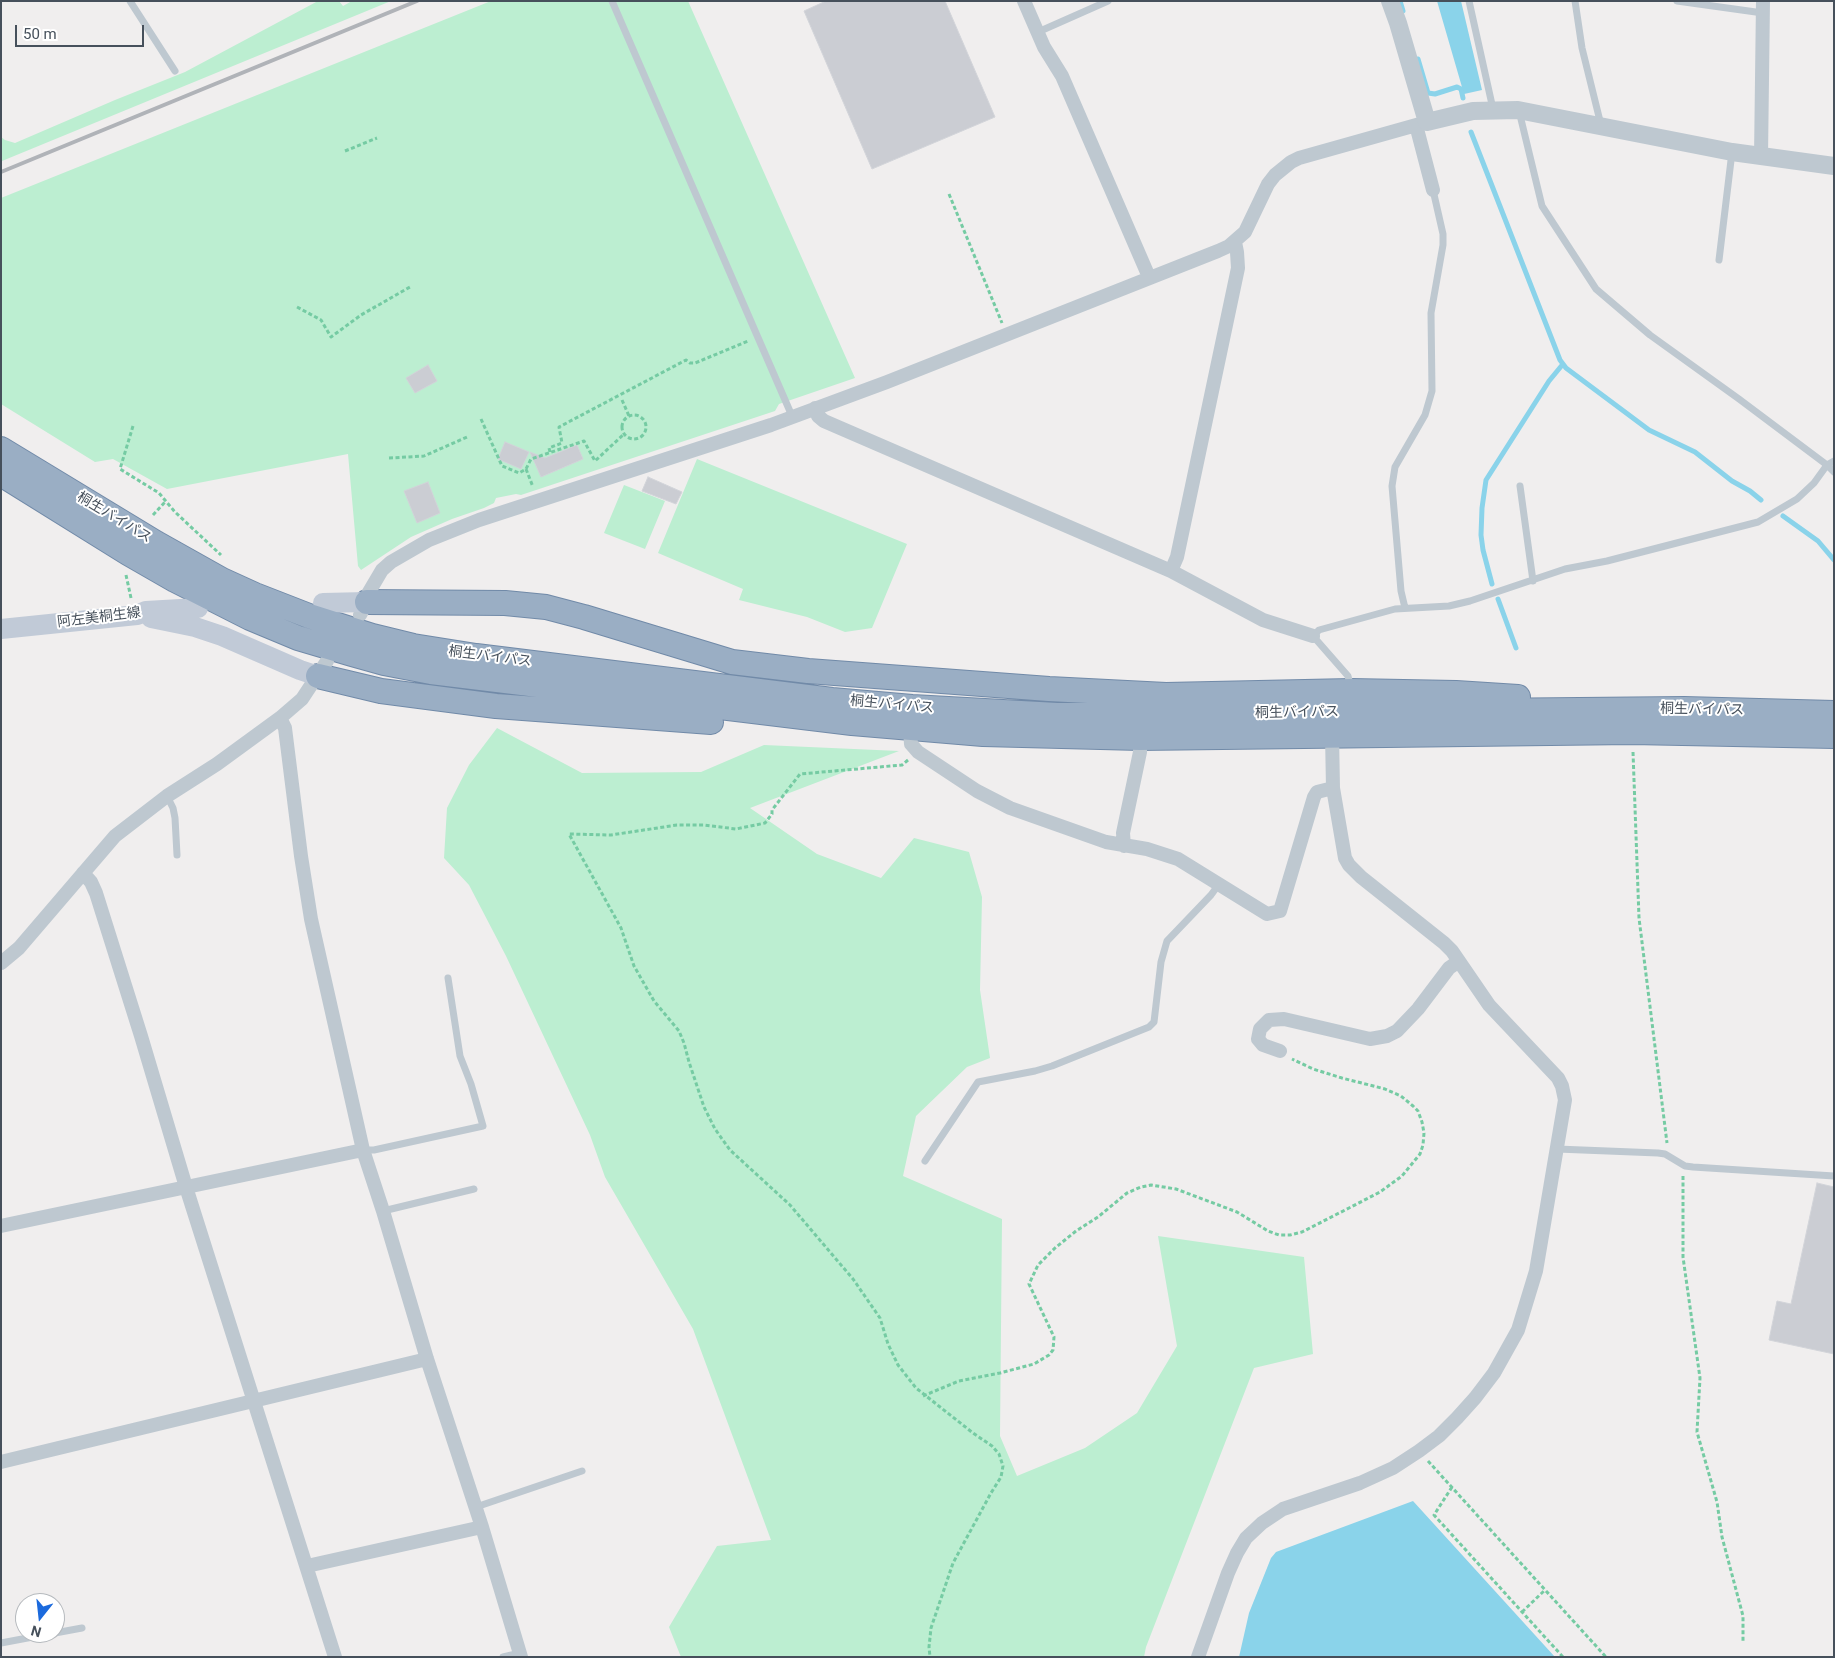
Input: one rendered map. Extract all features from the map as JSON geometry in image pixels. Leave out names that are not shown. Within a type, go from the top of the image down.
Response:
[{"type":"highway","name":"桐生バイパス","points":[[1,449],[148,538],[222,580],[309,616],[372,636],[413,646],[476,656],[832,700],[912,707],[1057,715],[1684,709],[1834,713]]},
{"type":"highway","name":"桐生バイパス","points":[[1,474],[128,553],[203,594],[274,628],[384,663],[431,672],[852,724],[1038,736],[1140,738],[1632,732],[1777,733],[1834,736]]},
{"type":"highway","points":[[364,609],[505,603],[546,608],[593,620],[732,662],[808,671],[1150,695],[1195,696],[1351,691],[1456,693],[1551,700],[1587,711]]},
{"type":"highway","points":[[323,668],[381,691],[496,706],[792,727],[852,724]]},
{"type":"main road","points":[[323,604],[364,609]]},
{"type":"main road","name":"阿左美桐生線","points":[[1,629],[135,610],[198,608]]},
{"type":"main road","points":[[135,610],[323,668]]},
{"type":"street","points":[[1024,1],[1044,47],[1062,76],[1149,278]]},
{"type":"street","points":[[1390,1],[1398,23],[1421,124],[1433,190]]},
{"type":"street","points":[[1762,157],[1763,7]]},
{"type":"street","points":[[364,609],[369,592],[382,570],[391,562],[442,533],[815,408],[886,382],[1218,251],[1235,242],[1245,232],[1268,184],[1275,175],[1299,158],[1473,111],[1519,110],[1732,152],[1834,166]]},
{"type":"street","points":[[1171,571],[1176,556],[1238,268],[1238,252],[1235,242]]},
{"type":"street","points":[[815,408],[818,416],[824,421],[1171,571],[1263,620],[1313,636]]},
{"type":"street","points":[[1,963],[19,948],[115,836],[167,796],[217,764],[280,718],[302,699],[323,668]]},
{"type":"street","points":[[280,718],[285,728],[311,919],[363,1150],[427,1359],[476,1507],[520,1655]]},
{"type":"street","points":[[910,729],[912,744],[918,752],[963,782],[1010,808],[1106,842],[1147,849],[1178,859],[1267,914],[1280,911],[1317,792],[1333,788]]},
{"type":"street","points":[[1198,1657],[1228,1573],[1246,1538],[1262,1523],[1283,1509],[1360,1483],[1394,1468],[1419,1451],[1439,1436],[1475,1398],[1498,1366],[1518,1330],[1536,1271],[1565,1100],[1558,1078],[1489,1004],[1444,943],[1349,866],[1345,858],[1333,788],[1332,735]]},
{"type":"street","points":[[1124,846],[1123,833],[1140,752],[1140,738]]},
{"type":"street","points":[[83,873],[91,882],[96,893],[186,1187],[335,1657]]},
{"type":"street","points":[[1280,1051],[1263,1044],[1258,1039],[1260,1029],[1269,1020],[1284,1020],[1370,1039],[1387,1036],[1397,1031],[1418,1009],[1449,968],[1459,961]]},
{"type":"street","points":[[1,1226],[363,1150]]},
{"type":"street","points":[[1,1462],[427,1359]]},
{"type":"street","points":[[307,1566],[482,1527]]},
{"type":"lane","points":[[130,1],[175,71]]},
{"type":"lane","points":[[612,1],[792,416]]},
{"type":"lane","points":[[1038,32],[1108,1]]},
{"type":"lane","points":[[1469,1],[1493,110]]},
{"type":"lane","points":[[1575,1],[1582,48],[1601,125]]},
{"type":"lane","points":[[1677,1],[1763,7]]},
{"type":"lane","points":[[1519,110],[1542,206],[1596,290],[1650,335],[1834,472]]},
{"type":"lane","points":[[1719,260],[1732,152]]},
{"type":"lane","points":[[1405,608],[1401,591],[1392,486],[1395,467],[1425,415],[1432,391],[1431,313],[1443,245],[1443,234],[1433,190]]},
{"type":"lane","points":[[1351,691],[1348,676],[1313,636],[1319,630],[1405,608],[1449,606],[1470,601],[1566,569],[1608,561],[1758,522],[1797,499],[1814,483],[1827,465],[1834,461]]},
{"type":"lane","points":[[1520,486],[1533,580]]},
{"type":"lane","points":[[167,796],[173,808],[175,818],[177,855]]},
{"type":"lane","points":[[925,1161],[978,1082],[1035,1072],[1149,1027],[1154,1022],[1161,962],[1167,941],[1211,895],[1219,884]]},
{"type":"lane","points":[[363,1150],[374,1150],[482,1126],[460,1056],[448,978]]},
{"type":"lane","points":[[1557,1149],[1666,1154],[1685,1166],[1834,1176]]},
{"type":"lane","points":[[383,1211],[474,1189]]},
{"type":"lane","points":[[476,1507],[582,1471]]},
{"type":"lane","points":[[65,1631],[82,1628]]},
{"type":"lane","points":[[1,1643],[15,1640]]},
{"type":"lane","points":[[503,1657],[520,1655]]},
{"type":"path","points":[[345,151],[377,138]]},
{"type":"path","points":[[949,194],[1002,323]]},
{"type":"path","points":[[297,307],[321,320],[331,337],[361,315],[410,287]]},
{"type":"path","points":[[550,452],[549,448],[562,443],[559,427],[686,360],[695,363],[758,337]]},
{"type":"path","points":[[622,400],[629,416]]},
{"type":"path","points":[[629,416],[637,416],[644,420],[646,424],[646,432],[637,439],[629,438],[624,434],[622,425],[629,416]]},
{"type":"path","points":[[481,419],[502,466],[519,473],[526,469],[531,459],[584,441],[595,461],[624,434]]},
{"type":"path","points":[[133,426],[120,469],[159,493],[165,502],[226,560]]},
{"type":"path","points":[[390,458],[424,456],[467,437]]},
{"type":"path","points":[[526,469],[536,492]]},
{"type":"path","points":[[153,515],[165,502]]},
{"type":"path","points":[[122,569],[126,573],[125,578],[135,610]]},
{"type":"path","points":[[1632,732],[1639,918],[1668,1139],[1666,1154]]},
{"type":"path","points":[[918,752],[902,765],[800,774],[772,810],[772,814],[765,823],[736,829],[704,825],[677,825],[611,835],[568,834],[621,928],[634,966],[654,1001],[679,1032],[704,1107],[715,1129],[730,1150],[790,1205],[853,1279],[880,1318],[888,1344],[898,1365],[924,1396],[992,1446],[999,1454],[1003,1466],[1001,1478],[990,1493],[953,1563],[931,1628],[930,1657]]},
{"type":"path","points":[[924,1396],[959,1381],[1034,1364],[1048,1355],[1053,1350],[1054,1338],[1030,1284],[1032,1277],[1038,1265],[1055,1248],[1076,1231],[1098,1218],[1127,1193],[1151,1185],[1176,1189],[1237,1212],[1268,1231],[1279,1235],[1290,1235],[1302,1232],[1380,1192],[1402,1176],[1420,1154],[1423,1145],[1424,1133],[1422,1122],[1413,1106],[1401,1096],[1385,1089],[1313,1069],[1280,1051]]},
{"type":"path","points":[[1685,1166],[1683,1187],[1684,1257],[1700,1378],[1697,1432],[1717,1502],[1722,1538],[1743,1616],[1743,1641]]},
{"type":"path","points":[[1419,1451],[1606,1657]]},
{"type":"path","points":[[1452,1487],[1434,1515],[1563,1657]]},
{"type":"path","points":[[1522,1612],[1545,1590]]},
{"type":"green space","points":[[318,1],[339,1],[343,6],[352,1],[391,1],[2,161],[1,137],[15,143],[185,72]]},
{"type":"green space","points":[[491,1],[688,1],[855,378],[779,404],[775,411],[521,495],[516,494],[496,498],[494,503],[484,508],[452,519],[411,537],[361,570],[358,566],[348,454],[167,489],[113,459],[95,462],[1,404],[1,198]]},
{"type":"green space","points":[[697,459],[907,544],[872,628],[845,632],[807,617],[739,600],[743,589],[658,553]]},
{"type":"green space","points":[[624,485],[665,501],[645,549],[604,533]]},
{"type":"green space","points":[[497,728],[582,773],[701,772],[764,745],[899,751],[750,808],[817,854],[881,878],[914,838],[969,852],[982,897],[980,990],[990,1058],[967,1067],[916,1116],[903,1176],[1002,1219],[1000,1436],[1017,1476],[1085,1448],[1137,1413],[1177,1346],[1158,1236],[1304,1257],[1313,1354],[1254,1368],[1146,1647],[1144,1657],[681,1657],[669,1627],[717,1546],[771,1540],[693,1329],[605,1177],[590,1135],[506,956],[469,885],[444,858],[447,808],[469,765]]},
{"type":"water","points":[[1437,1],[1461,1],[1482,90],[1464,94]]},
{"type":"water","points":[[1413,1501],[1555,1657],[1239,1657],[1249,1613],[1271,1558],[1276,1552]]},
{"type":"building","points":[[826,1],[945,1],[995,117],[872,169],[804,11]]},
{"type":"building","points":[[428,365],[437,381],[415,393],[406,378]]},
{"type":"building","points":[[505,442],[529,452],[521,469],[498,459]]},
{"type":"building","points":[[577,445],[583,459],[541,477],[530,452],[545,458]]},
{"type":"building","points":[[648,477],[682,492],[676,504],[642,491]]},
{"type":"building","points":[[428,482],[440,513],[417,523],[404,491]]},
{"type":"building","points":[[1817,1183],[1834,1187],[1834,1354],[1769,1340],[1777,1301],[1791,1304]]},
{"type":"waterway","points":[[1400,1],[1403,11]]},
{"type":"waterway","points":[[1418,59],[1428,93],[1435,94],[1457,87],[1461,89],[1463,98]]},
{"type":"waterway","points":[[1471,132],[1560,360],[1566,368],[1649,430],[1695,452],[1732,481],[1761,500]]},
{"type":"waterway","points":[[1492,584],[1481,535],[1486,480],[1549,381],[1563,364]]},
{"type":"waterway","points":[[1783,516],[1818,541],[1834,560]]},
{"type":"waterway","points":[[1498,599],[1516,648]]},
{"type":"railway","points":[[1,172],[417,1]]}]
